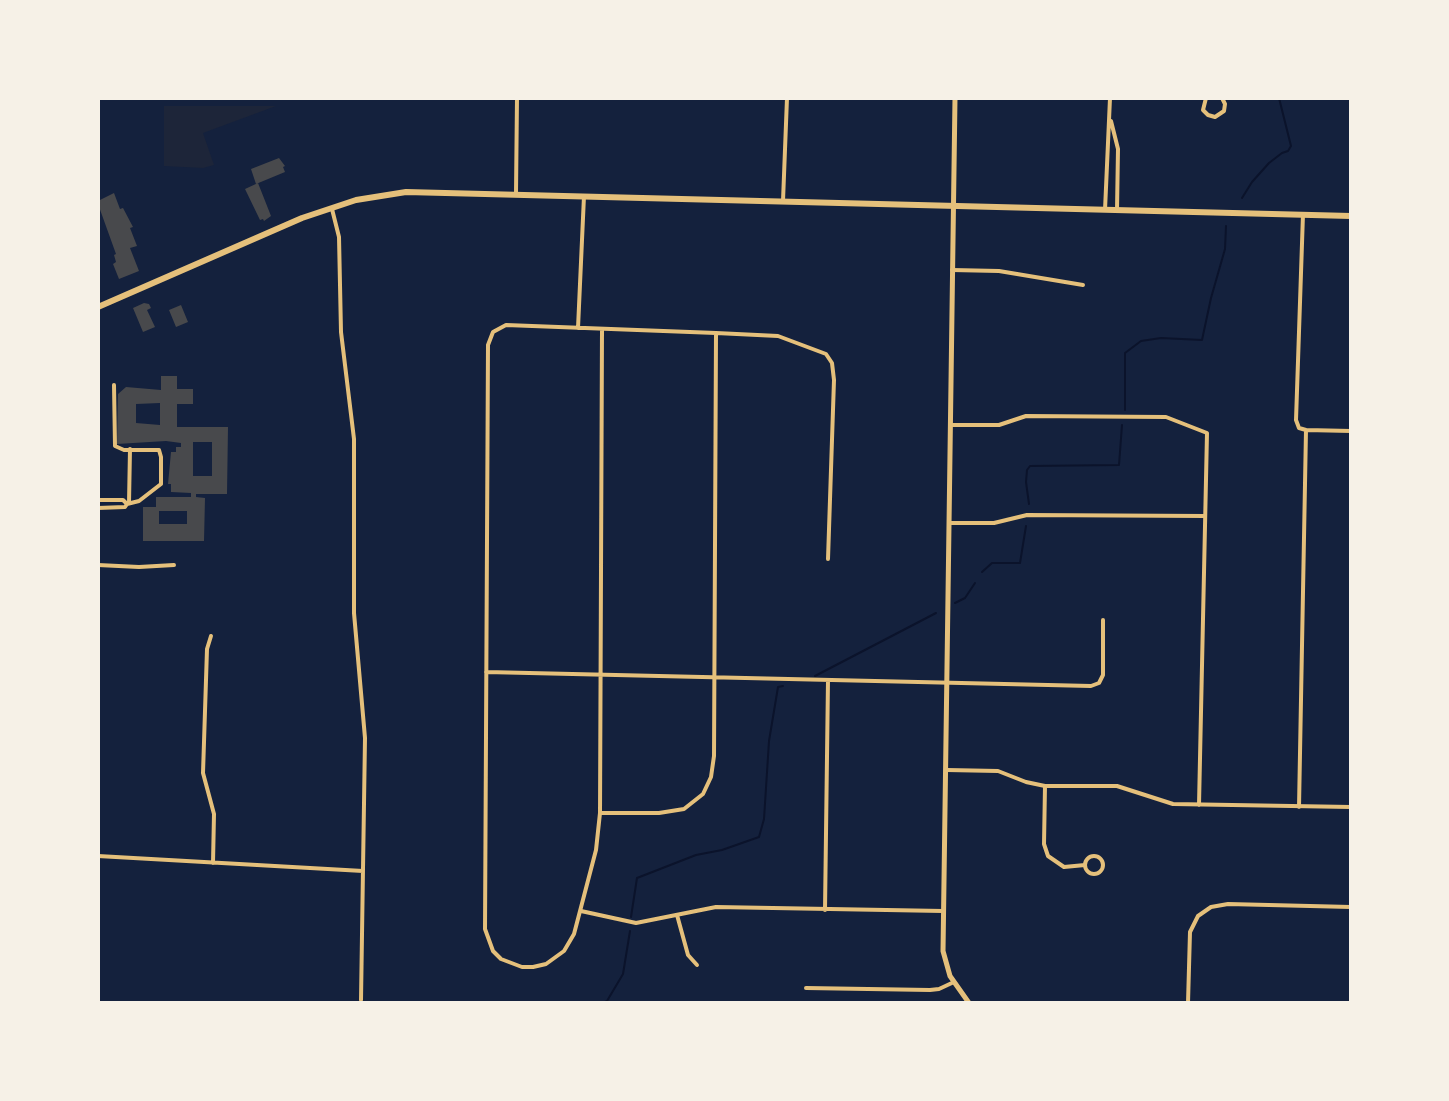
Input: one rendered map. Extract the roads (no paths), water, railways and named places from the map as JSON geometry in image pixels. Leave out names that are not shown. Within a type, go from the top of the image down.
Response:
[{"type":"main road","points":[[98,307],[332,207],[368,197],[406,192],[1351,216]]},
{"type":"street","points":[[516,193],[517,98]]},
{"type":"street","points":[[783,201],[787,98]]},
{"type":"street","points":[[955,98],[943,951],[946,966],[969,1003]]},
{"type":"street","points":[[1105,210],[1110,98]]},
{"type":"street","points":[[1206,98],[1203,110],[1215,117],[1224,111],[1222,98]]},
{"type":"street","points":[[1109,115],[1118,149],[1117,210]]},
{"type":"street","points":[[578,328],[584,196]]},
{"type":"street","points":[[332,207],[340,238],[341,332],[353,429],[354,613],[365,738],[361,1000]]},
{"type":"street","points":[[1303,214],[1296,420],[1299,428],[1306,430],[1351,431]]},
{"type":"street","points":[[952,270],[999,271],[1083,285]]},
{"type":"street","points":[[602,329],[600,813],[596,850],[574,934],[564,951],[546,964],[531,967],[510,964],[501,959],[493,951],[485,929],[490,338],[497,329],[506,325],[778,336],[822,352],[831,360],[834,380],[828,559]]},
{"type":"street","points":[[600,813],[677,811],[691,805],[703,794],[713,767],[716,333]]},
{"type":"street","points":[[98,508],[123,508],[161,484],[161,453],[155,449],[121,449],[113,442],[114,385]]},
{"type":"street","points":[[951,425],[999,425],[1026,416],[1166,417],[1207,433],[1199,805]]},
{"type":"street","points":[[1299,807],[1306,430]]},
{"type":"street","points":[[128,503],[130,449]]},
{"type":"street","points":[[98,500],[123,500],[128,503]]},
{"type":"street","points":[[949,523],[994,523],[1027,515],[1205,516]]},
{"type":"street","points":[[98,565],[174,565]]},
{"type":"street","points":[[486,672],[1095,685],[1103,675],[1103,620]]},
{"type":"street","points":[[211,636],[207,649],[203,773],[214,814],[213,863]]},
{"type":"street","points":[[825,910],[828,680]]},
{"type":"street","points":[[947,770],[998,771],[1045,786],[1117,786],[1164,802],[1351,807]]},
{"type":"street","points":[[1045,786],[1044,844],[1048,856],[1064,867],[1085,865]]},
{"type":"street","points":[[98,856],[363,871]]},
{"type":"street","points":[[1093,856],[1099,858],[1103,865],[1098,873],[1092,874],[1085,865],[1086,860],[1093,856]]},
{"type":"street","points":[[1188,1003],[1190,932],[1198,916],[1211,907],[1228,904],[1351,907]]},
{"type":"street","points":[[581,911],[636,923],[716,907],[944,911]]},
{"type":"street","points":[[677,915],[688,955],[697,965]]},
{"type":"street","points":[[806,988],[930,990],[954,982]]},
{"type":"waterway","points":[[1242,198],[1269,163],[1291,146],[1279,98]]},
{"type":"waterway","points":[[1125,410],[1125,353],[1141,341],[1161,338],[1202,340],[1225,249],[1226,226]]},
{"type":"waterway","points":[[1029,504],[1026,482],[1030,466],[1119,465],[1122,425]]},
{"type":"waterway","points":[[982,572],[992,563],[1020,563],[1026,526]]},
{"type":"waterway","points":[[955,603],[965,598],[975,583]]},
{"type":"waterway","points":[[815,676],[936,613]]},
{"type":"waterway","points":[[631,917],[637,878],[696,855],[759,837],[764,819],[769,741],[778,687],[783,686]]},
{"type":"waterway","points":[[603,1003],[623,974],[630,931]]}]
